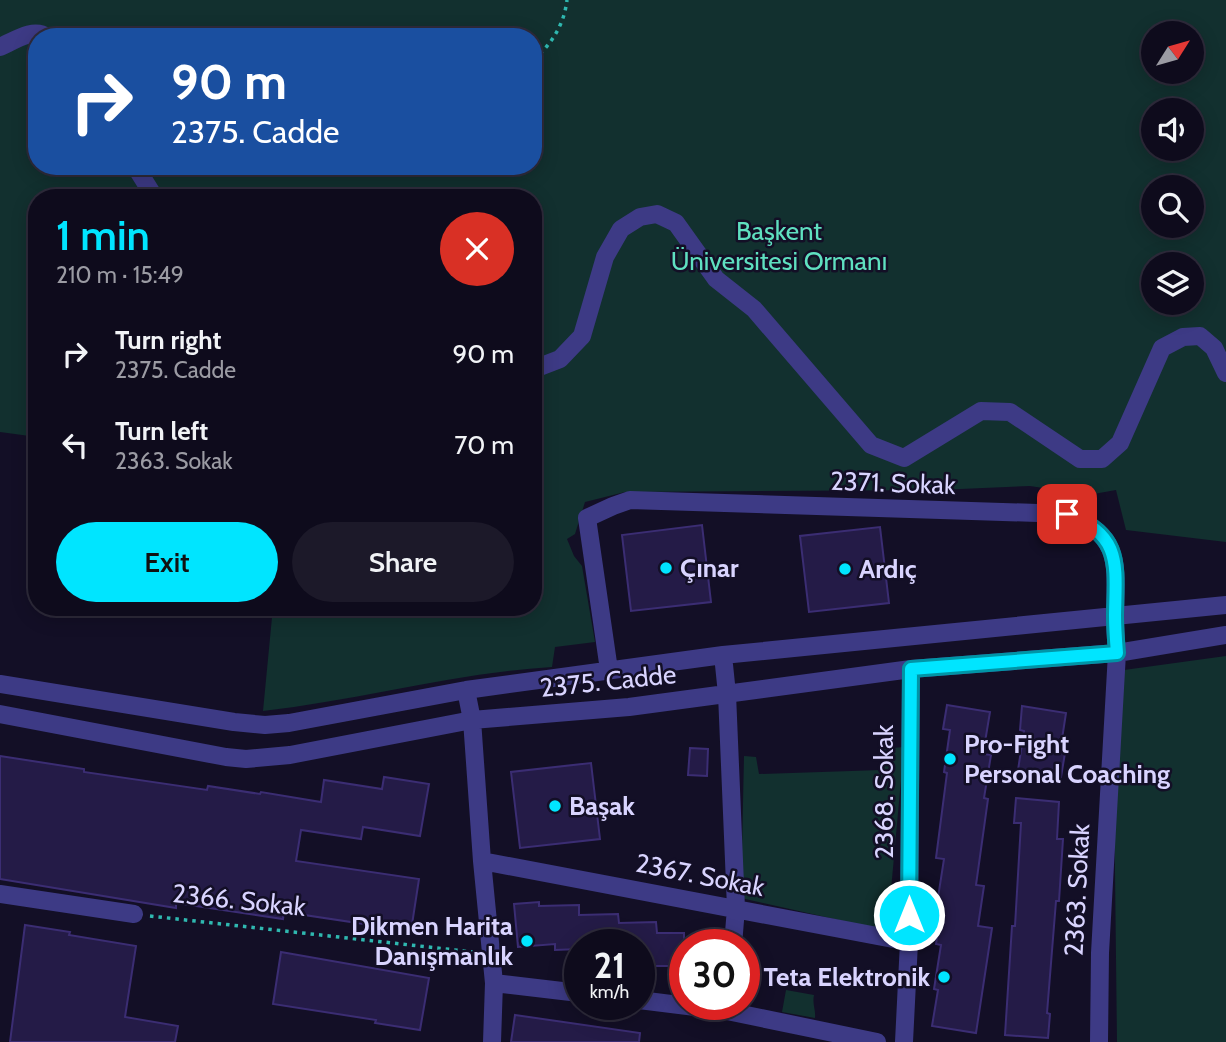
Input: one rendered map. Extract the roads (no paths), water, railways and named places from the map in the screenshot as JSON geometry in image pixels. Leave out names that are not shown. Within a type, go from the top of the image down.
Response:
[{"type":"street","points":[[0,47],[28,35]]},
{"type":"street","points":[[542,366],[560,359],[582,336],[605,257],[621,229],[640,217],[657,214],[676,223],[716,279],[754,309],[871,445],[904,458],[981,411],[1010,412],[1080,458],[1102,459],[1120,443],[1162,348],[1183,337],[1200,336],[1214,348],[1226,373]]},
{"type":"street","name":"2371. Sokak","points":[[609,670],[587,518],[631,500],[1067,514],[1098,530],[1108,545],[1116,566],[1115,616]]},
{"type":"street","name":"2375. Cadde","points":[[0,684],[265,725],[289,723],[467,690],[723,655],[1226,605]]},
{"type":"street","name":"2363. Sokak","points":[[1099,1042],[1100,953],[1117,653],[1115,616]]},
{"type":"street","name":"2375. Cadde","points":[[0,714],[246,759],[290,755],[472,720],[629,707],[911,669],[1117,653],[1226,635]]},
{"type":"street","points":[[723,655],[736,908],[734,929]]},
{"type":"street","name":"2368. Sokak","points":[[904,1042],[909,942],[911,669]]},
{"type":"street","points":[[467,690],[472,720],[494,983],[492,1042]]},
{"type":"street","name":"2367. Sokak","points":[[482,861],[909,942]]},
{"type":"street","name":"2366. Sokak","points":[[0,894],[134,914]]},
{"type":"street","points":[[494,983],[564,991]]},
{"type":"street","points":[[760,1015],[877,1042]]},
{"type":"place","name":"Çınar","points":[[666,568]]},
{"type":"place","name":"Ardıç","points":[[845,569]]},
{"type":"place","name":"Pro-Fight Personal Coaching","points":[[950,759]]},
{"type":"place","name":"Başak","points":[[555,806]]},
{"type":"place","name":"Dikmen Harita Danışmanlık","points":[[527,941]]},
{"type":"place","name":"Teta Elektronik","points":[[944,977]]},
{"type":"park label","name":"Başkent Üniversitesi Ormanı","points":[[779,246]]}]
